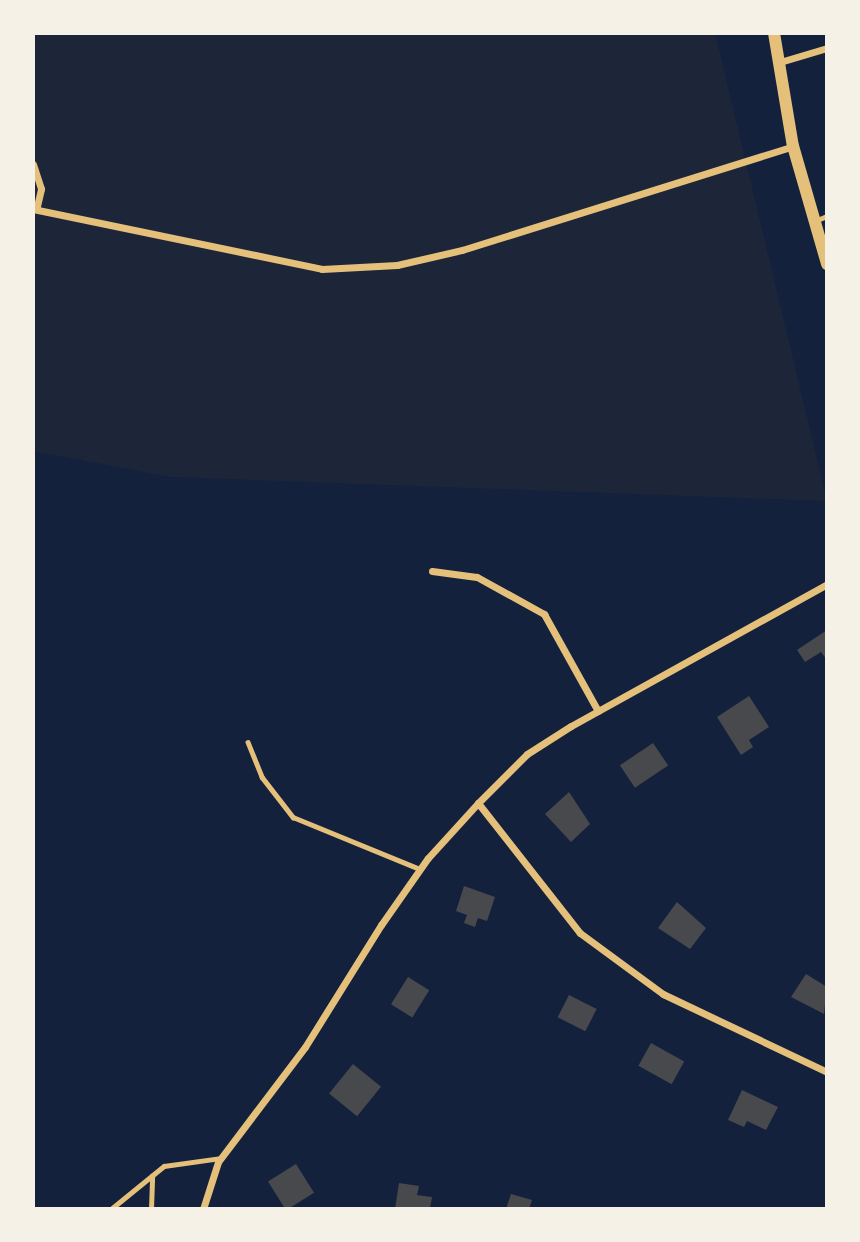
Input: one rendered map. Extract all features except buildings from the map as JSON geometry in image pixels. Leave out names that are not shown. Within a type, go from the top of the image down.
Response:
[{"type":"main road","points":[[774,33],[793,146],[821,218],[827,264]]},
{"type":"street","points":[[780,62],[827,48]]},
{"type":"street","points":[[33,164],[41,189],[35,208],[90,222],[322,269],[397,265],[462,250],[793,146]]},
{"type":"street","points":[[432,571],[477,577],[544,614],[598,711]]},
{"type":"street","points":[[203,1209],[222,1157],[305,1047],[421,869],[478,803],[527,754],[598,711],[827,584]]},
{"type":"street","points":[[478,803],[580,933],[663,994],[827,1072]]},
{"type":"lane","points":[[248,742],[262,777],[293,817],[421,869]]},
{"type":"lane","points":[[111,1209],[164,1166],[222,1157]]},
{"type":"lane","points":[[151,1209],[152,1175]]},
{"type":"shaded area","points":[[33,33],[715,33],[827,501],[171,477],[33,451]]}]
